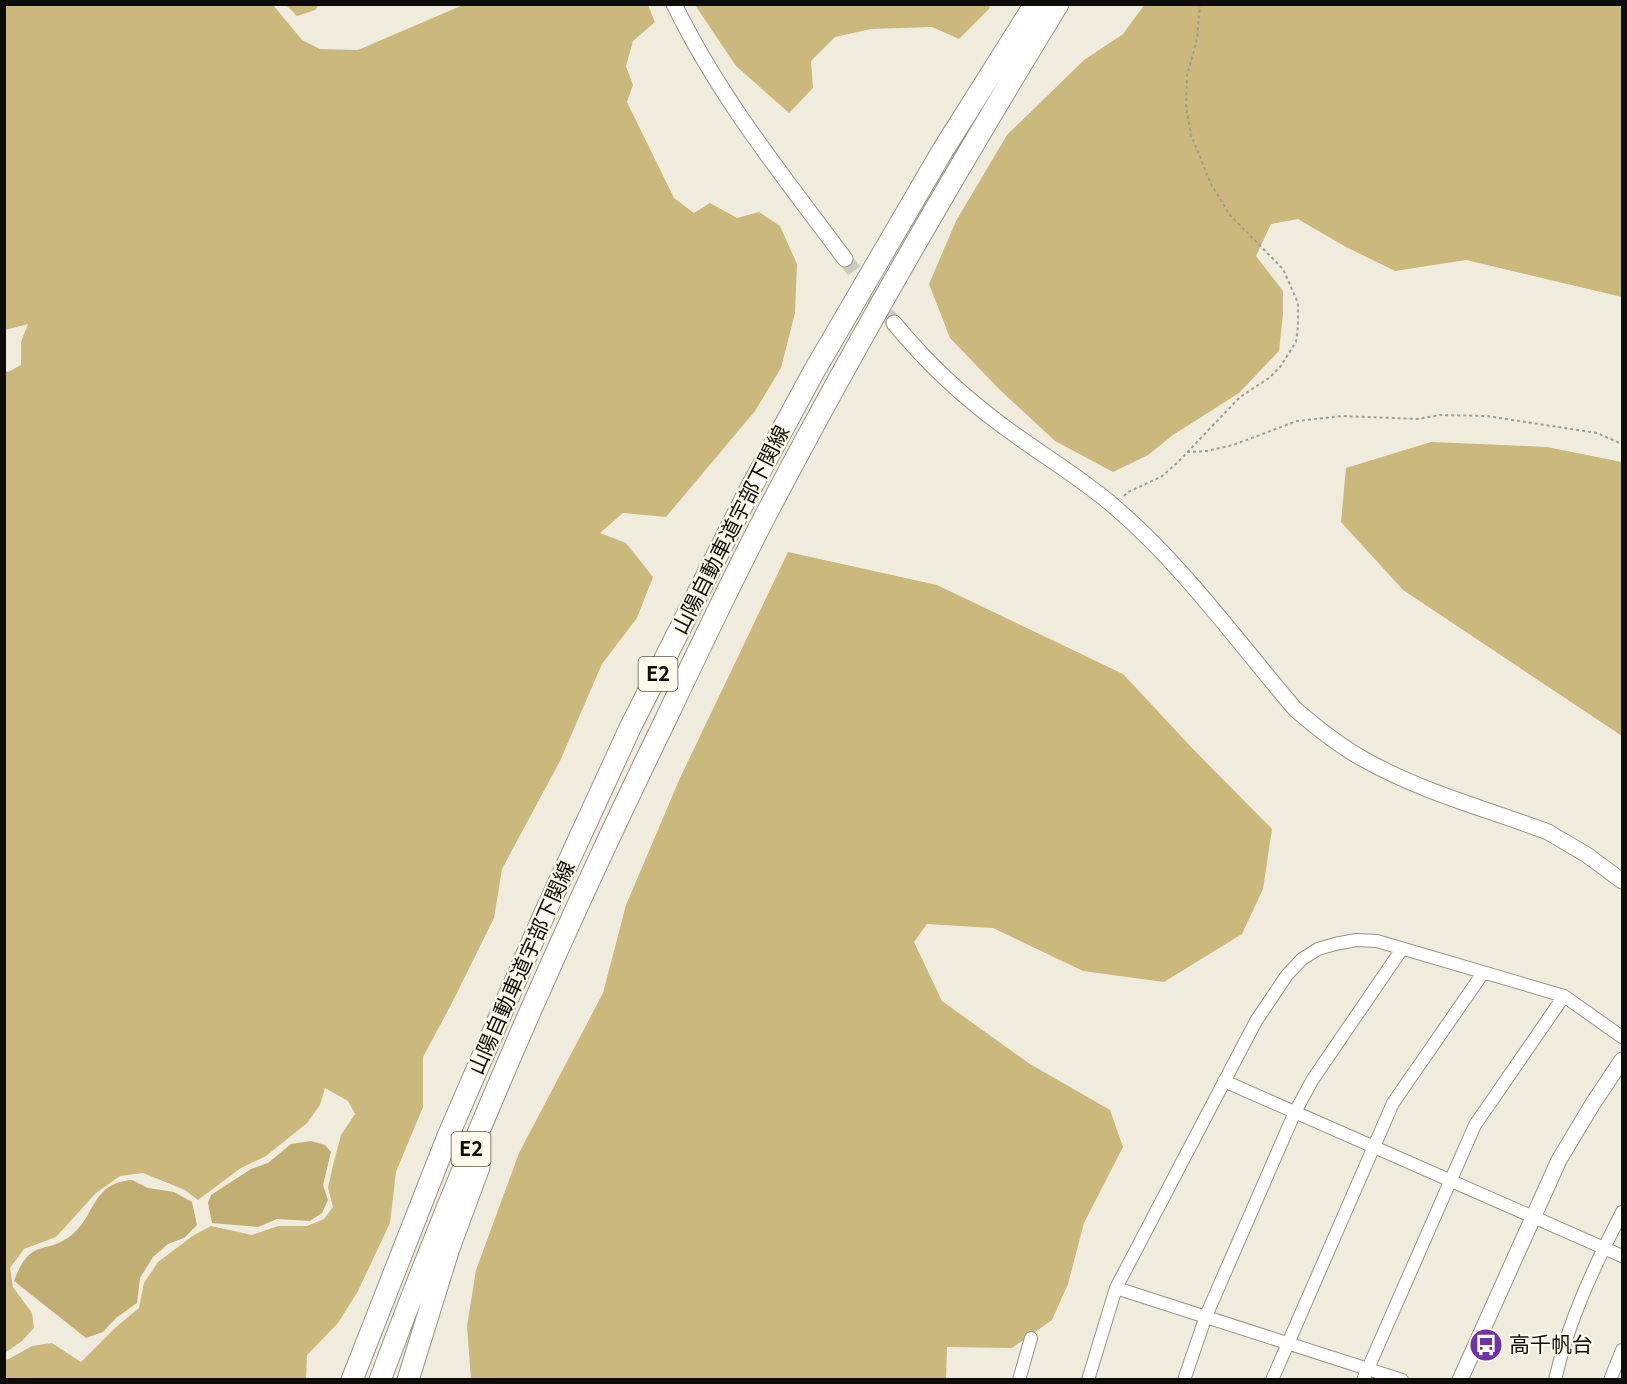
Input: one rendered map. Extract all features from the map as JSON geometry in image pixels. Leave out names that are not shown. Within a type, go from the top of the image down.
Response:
[{"type":"highway","name":"山陽自動車道宇部下関線","points":[[352,1380],[448,1136],[544,915],[630,728],[751,488],[813,373],[931,170],[1035,4]]},
{"type":"highway","name":"山陽自動車道宇部下関線","points":[[380,1380],[482,1122],[570,921],[770,507],[904,263],[975,140],[1058,4]]},
{"type":"highway","points":[[408,1380],[449,1248],[570,921]]},
{"type":"street","points":[[674,4],[707,64],[746,126],[845,259]]},
{"type":"street","points":[[894,323],[916,350],[954,387],[1001,425],[1114,506],[1149,537],[1295,709],[1322,732],[1364,760],[1397,777],[1548,832],[1566,841],[1623,881]]},
{"type":"street","points":[[1088,1380],[1116,1288],[1256,1021],[1287,975],[1302,959],[1318,949],[1335,944],[1356,940],[1377,941],[1564,996],[1623,1036]]},
{"type":"street","points":[[1184,1380],[1206,1316],[1295,1112],[1313,1079],[1402,949]]},
{"type":"street","points":[[1272,1380],[1393,1103],[1483,973]]},
{"type":"street","points":[[1365,1374],[1475,1125],[1564,996]]},
{"type":"street","points":[[1460,1380],[1559,1160],[1592,1105],[1623,1060]]},
{"type":"street","points":[[1224,1081],[1452,1179],[1623,1256]]},
{"type":"street","points":[[1554,1380],[1562,1347],[1604,1247],[1623,1212]]},
{"type":"street","points":[[1116,1288],[1288,1343],[1365,1374],[1402,1380]]},
{"type":"street","points":[[1019,1380],[1031,1338]]},
{"type":"street","points":[[1610,1380],[1623,1350]]},
{"type":"path","points":[[1114,506],[1128,492],[1161,477],[1240,398],[1269,378],[1280,367],[1296,342],[1298,303],[1283,269],[1229,214],[1211,184],[1191,135],[1186,105],[1187,76],[1197,39],[1200,4]]},
{"type":"path","points":[[1187,452],[1207,452],[1233,445],[1297,421],[1342,416],[1417,419],[1440,415],[1487,416],[1597,433],[1623,444]]},
{"type":"shaded area","points":[[5,4],[273,5],[302,40],[320,49],[358,50],[463,5],[648,5],[655,22],[633,41],[626,66],[633,85],[627,102],[674,198],[694,213],[710,203],[737,218],[759,212],[780,226],[797,264],[795,313],[781,368],[755,411],[666,517],[623,513],[600,533],[626,543],[653,577],[637,618],[602,664],[560,761],[502,869],[494,918],[423,1057],[423,1107],[396,1172],[390,1223],[358,1291],[338,1323],[307,1355],[306,1379],[5,1379],[5,1361],[32,1346],[52,1343],[81,1362],[139,1308],[144,1283],[158,1262],[194,1235],[211,1226],[252,1235],[278,1226],[307,1226],[324,1219],[333,1207],[328,1188],[341,1135],[355,1114],[348,1101],[325,1088],[320,1105],[307,1123],[266,1156],[241,1168],[198,1200],[185,1190],[143,1173],[120,1176],[96,1193],[56,1237],[24,1249],[10,1268],[13,1287],[32,1313],[34,1328],[22,1341],[5,1353],[4,371],[8,372],[21,365],[21,342],[28,324],[5,330]]},
{"type":"shaded area","points":[[1145,4],[1622,5],[1622,297],[1466,260],[1395,271],[1346,247],[1298,219],[1271,224],[1256,256],[1283,291],[1279,351],[1239,393],[1173,435],[1148,455],[1113,472],[1055,441],[999,389],[950,338],[929,284],[956,221],[1007,135],[1084,60],[1123,34]]},
{"type":"shaded area","points":[[286,5],[319,5],[315,10],[297,16]]},
{"type":"shaded area","points":[[695,5],[990,5],[989,9],[959,39],[932,27],[871,29],[835,37],[811,61],[813,88],[789,113],[736,66]]},
{"type":"shaded area","points":[[1431,442],[1547,447],[1622,462],[1622,736],[1403,590],[1341,522],[1346,468]]},
{"type":"shaded area","points":[[788,552],[937,585],[1123,674],[1272,829],[1263,889],[1242,934],[1164,982],[1083,971],[993,928],[927,924],[914,942],[942,1001],[1030,1064],[1110,1110],[1123,1147],[1084,1223],[1068,1284],[1052,1320],[1012,1348],[947,1347],[946,1379],[471,1380],[467,1326],[476,1270],[519,1153],[603,993],[626,905],[680,778]]},
{"type":"shaded area","points":[[311,1141],[325,1145],[331,1152],[323,1185],[328,1200],[322,1213],[310,1221],[277,1219],[258,1227],[212,1223],[208,1203],[211,1195],[251,1169],[268,1163],[291,1144]]},
{"type":"shaded area","points":[[132,1180],[148,1188],[174,1192],[192,1202],[197,1225],[184,1238],[168,1244],[153,1257],[140,1278],[137,1303],[116,1318],[103,1332],[86,1338],[14,1281],[26,1257],[39,1249],[63,1241],[73,1234],[102,1193],[119,1182]]},
{"type":"tunnel","points":[[845,259],[894,323]]},
{"type":"place","name":"高千帆台","points":[[1486,1345]]}]
